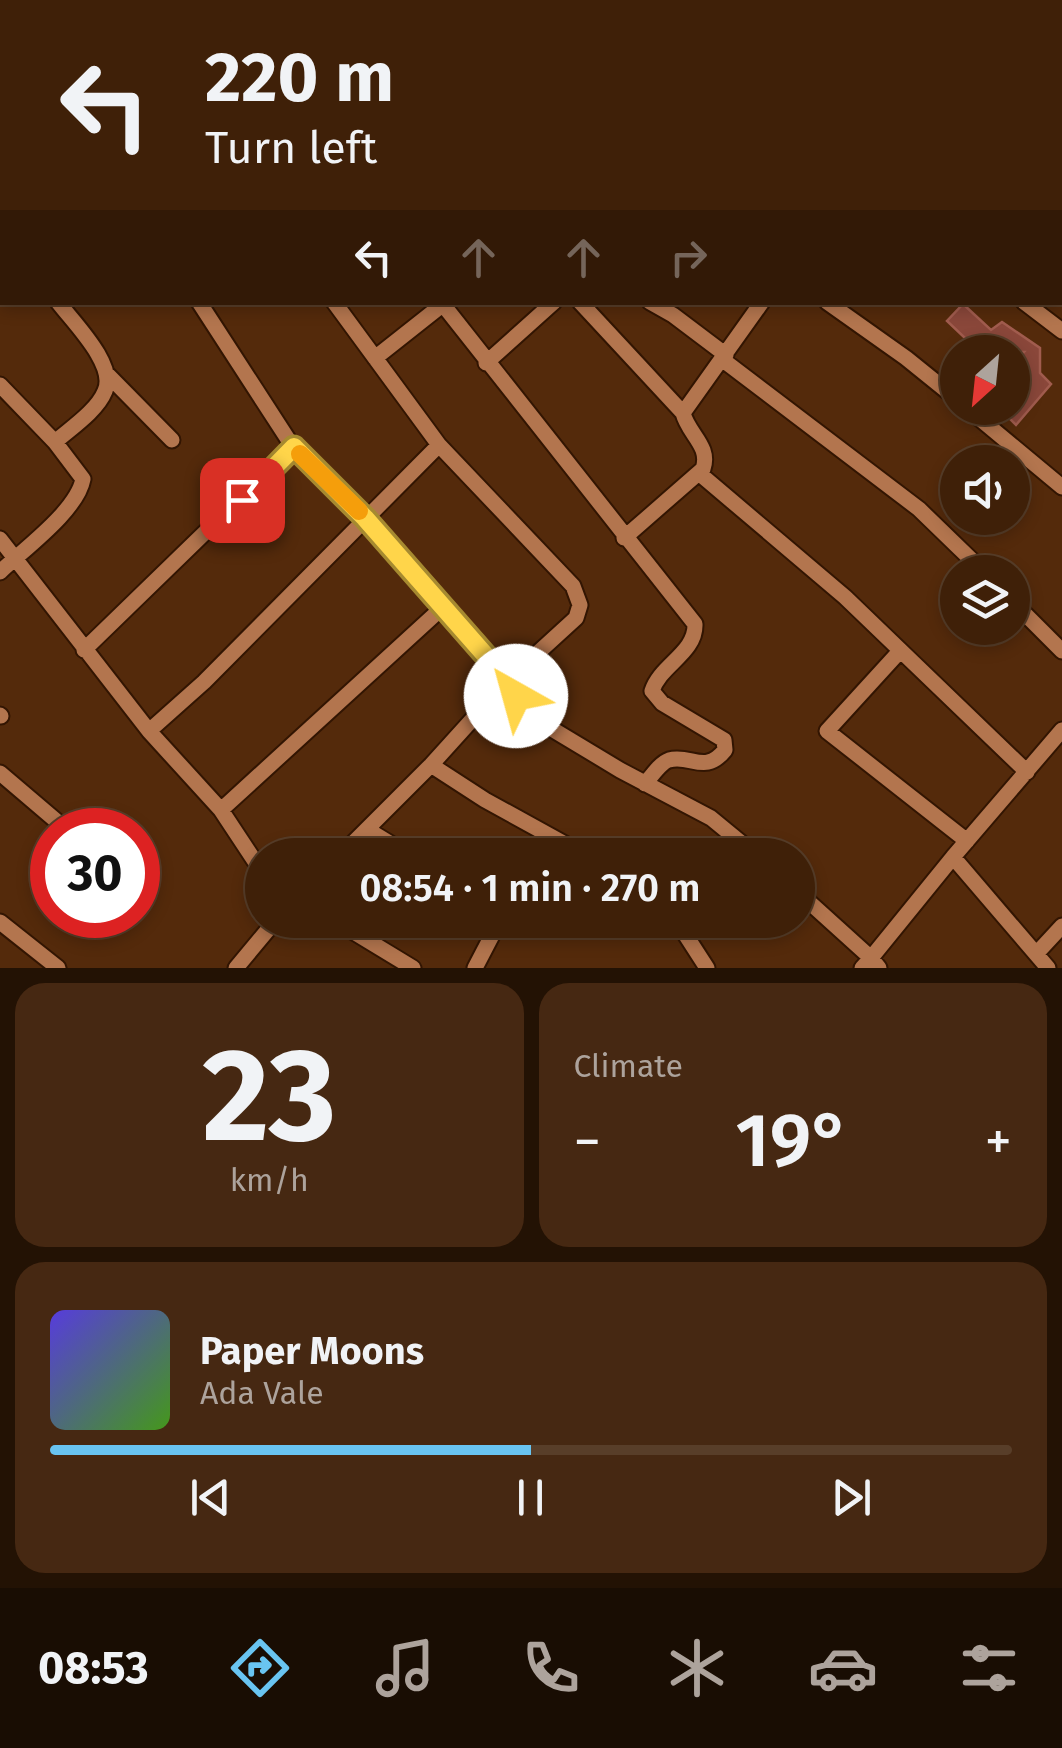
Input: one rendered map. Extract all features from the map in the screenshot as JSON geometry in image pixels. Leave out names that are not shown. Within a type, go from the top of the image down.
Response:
[{"type":"street","points":[[55,442],[99,401],[108,385],[104,362],[60,305]]},
{"type":"street","points":[[201,305],[294,447],[365,518],[508,681],[532,716],[645,784],[711,818],[735,838]]},
{"type":"street","points":[[336,305],[439,445],[542,552],[578,596],[580,605],[576,618],[508,681],[359,838]]},
{"type":"street","points":[[375,358],[441,305]]},
{"type":"street","points":[[443,305],[696,624],[692,642],[652,691],[662,703],[716,735],[726,746],[714,760],[696,764],[665,762],[645,784]]},
{"type":"street","points":[[486,363],[551,305]]},
{"type":"street","points":[[583,305],[684,414],[704,448],[706,464],[700,474],[624,538]]},
{"type":"street","points":[[655,305],[919,509],[966,555]]},
{"type":"street","points":[[684,414],[760,305]]},
{"type":"street","points":[[831,305],[940,385]]},
{"type":"street","points":[[1028,305],[1062,331]]},
{"type":"street","points":[[108,374],[172,440]]},
{"type":"street","points":[[0,385],[55,442],[84,479],[81,491],[0,572]]},
{"type":"street","points":[[988,425],[1062,486]]},
{"type":"street","points":[[149,732],[204,682],[439,445]]},
{"type":"street","points":[[84,650],[294,447]]},
{"type":"street","points":[[700,474],[845,597],[1027,772]]},
{"type":"street","points":[[0,539],[149,732],[221,810],[245,846]]},
{"type":"street","points":[[221,810],[443,607]]},
{"type":"street","points":[[1030,619],[1062,651]]},
{"type":"street","points":[[900,651],[827,731],[967,841]]},
{"type":"street","points":[[815,909],[871,965],[952,856],[1062,730]]},
{"type":"street","points":[[431,765],[554,838]]},
{"type":"street","points":[[0,773],[41,808]]},
{"type":"street","points":[[368,830],[381,838]]},
{"type":"street","points":[[952,856],[1048,968]]},
{"type":"street","points":[[0,922],[58,968]]},
{"type":"street","points":[[1036,952],[1062,926]]},
{"type":"street","points":[[236,968],[261,938]]},
{"type":"street","points":[[364,938],[413,968]]},
{"type":"street","points":[[475,968],[491,938]]},
{"type":"street","points":[[688,938],[707,968]]},
{"type":"building","points":[[964,305],[991,330],[1002,322],[1021,335],[962,335],[947,321]]},
{"type":"building","points":[[1030,341],[1040,348],[1040,373],[1051,384],[1030,409]]},
{"type":"slow traffic","points":[[300,454],[359,511]]},
{"type":"route","points":[[242,500],[294,447],[365,518],[508,681],[516,696]]}]
